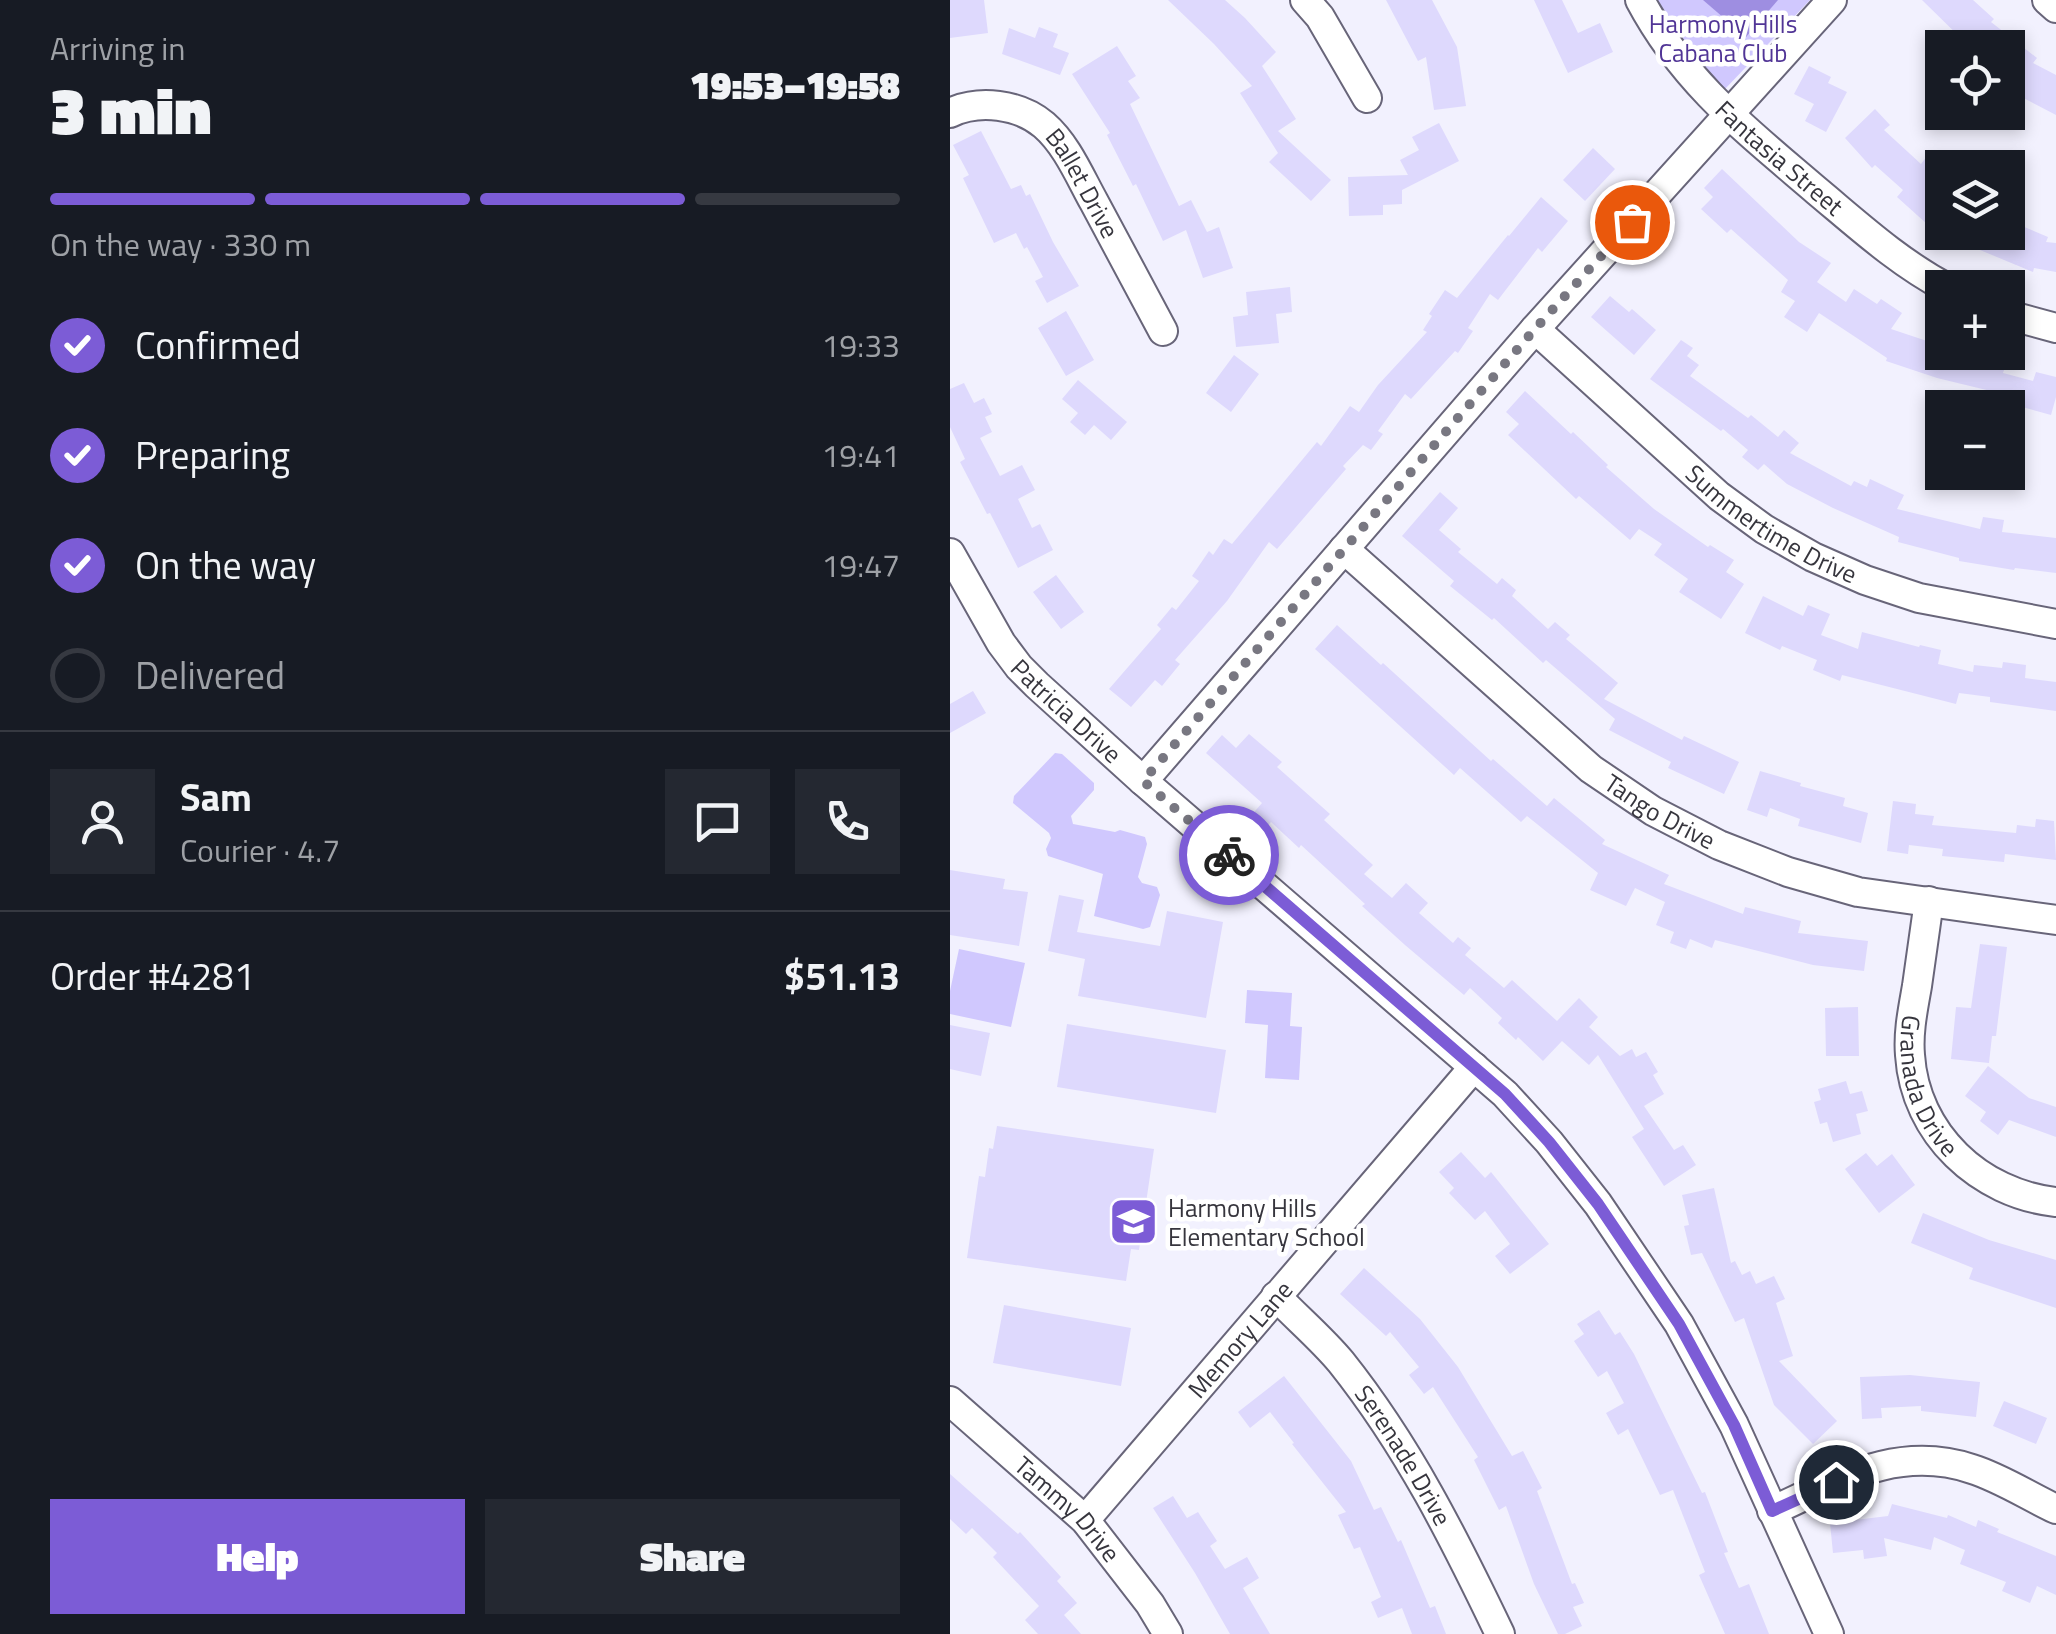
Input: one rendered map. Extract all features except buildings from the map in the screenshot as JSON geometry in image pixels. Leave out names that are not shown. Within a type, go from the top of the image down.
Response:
[{"type":"street","points":[[1305,0],[1368,98]]},
{"type":"street","name":"Fantasia Street","points":[[1640,0],[1676,59],[1728,116],[1888,250],[1925,274]]},
{"type":"street","points":[[1143,781],[1535,329],[1832,0]]},
{"type":"street","points":[[2047,0],[2056,8]]},
{"type":"street","name":"Ballet Drive","points":[[950,113],[962,107],[991,104],[1019,111],[1044,126],[1069,156],[1164,331]]},
{"type":"street","points":[[2025,320],[2056,328]]},
{"type":"street","name":"Summertime Drive","points":[[1535,329],[1718,496],[1813,557],[1919,598],[2056,624]]},
{"type":"street","name":"Tango Drive","points":[[1344,549],[1591,770],[1653,810],[1719,845],[1788,872],[1858,892],[2056,920]]},
{"type":"street","name":"Patricia Drive","points":[[950,552],[1019,667],[1143,781],[1505,1094],[1549,1142],[1608,1219],[1679,1324],[1734,1425],[1829,1634]]},
{"type":"street","name":"Granada Drive","points":[[1929,901],[1910,1042],[1912,1076],[1922,1107],[1938,1136],[1986,1180],[2025,1197],[2056,1202]]},
{"type":"street","name":"Memory Lane","points":[[1086,1520],[1474,1067]]},
{"type":"street","name":"Serenade Drive","points":[[1276,1296],[1339,1360],[1379,1414],[1427,1487],[1500,1634]]},
{"type":"street","name":"Tammy Drive","points":[[950,1400],[1086,1520],[1168,1634]]},
{"type":"street","points":[[1772,1511],[1867,1468],[1920,1460],[1972,1469],[2053,1498]]},
{"type":"green space","name":"Harmony Hills Cabana Club","points":[[1653,0],[1810,0],[1725,89],[1680,50]]},
{"type":"green space","points":[[1055,753],[1062,754],[1094,783],[1094,790],[1071,816],[1073,824],[1145,837],[1147,844],[1138,877],[1142,883],[1157,887],[1160,895],[1150,927],[1143,929],[1094,916],[1103,874],[1048,856],[1049,833],[1013,803],[1014,796]]},
{"type":"green space","points":[[959,949],[1025,963],[1011,1027],[950,1014],[950,991]]},
{"type":"green space","points":[[1247,990],[1292,993],[1290,1026],[1302,1027],[1299,1080],[1265,1078],[1268,1025],[1245,1023]]},
{"type":"shaded area","points":[[1703,0],[1778,0],[1746,37]]},
{"type":"way so far","points":[[1229,855],[1143,781],[1632,222]]},
{"type":"place","name":"Harmony Hills Elementary School","points":[[1133,1222]]},
{"type":"route","points":[[1229,855],[1505,1094],[1549,1142],[1598,1204],[1679,1324],[1734,1425],[1772,1511],[1836,1482]]}]
